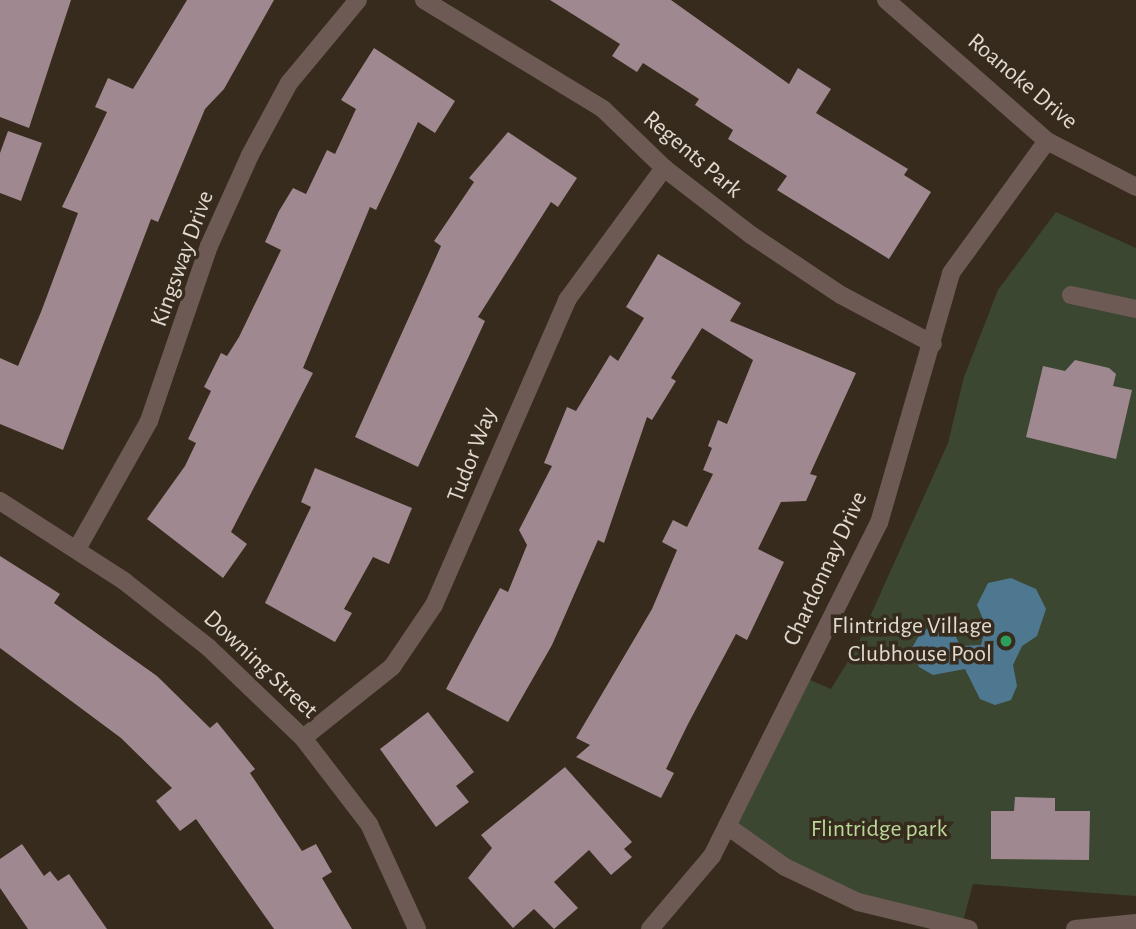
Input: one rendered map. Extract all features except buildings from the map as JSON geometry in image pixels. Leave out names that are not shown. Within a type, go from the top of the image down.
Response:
[{"type":"street","name":"Kingsway Drive","points":[[77,549],[149,421],[209,246],[250,155],[289,83],[358,0]]},
{"type":"street","name":"Regents Park","points":[[424,0],[603,108],[664,168],[841,295],[933,344]]},
{"type":"street","name":"Roanoke Drive","points":[[886,0],[1047,141],[1136,187]]},
{"type":"street","name":"Chardonnay Drive","points":[[650,929],[712,856],[878,523],[933,344],[951,273],[1047,141]]},
{"type":"street","name":"Tudor Way","points":[[303,738],[392,667],[434,605],[566,300],[664,168]]},
{"type":"street","points":[[1072,295],[1136,309]]},
{"type":"street","name":"Downing Street","points":[[0,501],[77,549],[208,647],[303,738],[369,824],[417,929]]},
{"type":"street","points":[[727,827],[785,867],[858,902],[969,929]]},
{"type":"street","points":[[1075,929],[1136,923]]},
{"type":"green space","name":"Flintridge park","points":[[1056,212],[1136,248],[1136,896],[973,884],[961,929],[858,902],[727,826],[803,677],[831,689],[856,648],[948,443],[964,377],[998,290]]},
{"type":"water","name":"Flintridge Village Clubhouse Pool","points":[[1011,578],[1036,589],[1046,609],[1037,636],[1022,646],[1013,665],[1017,686],[1011,700],[995,705],[980,699],[965,669],[933,675],[919,667],[912,648],[921,632],[935,624],[954,632],[960,646],[981,645],[986,626],[977,605],[988,583]]},
{"type":"place","name":"Flintridge Village Clubhouse Pool","points":[[1006,641]]}]
